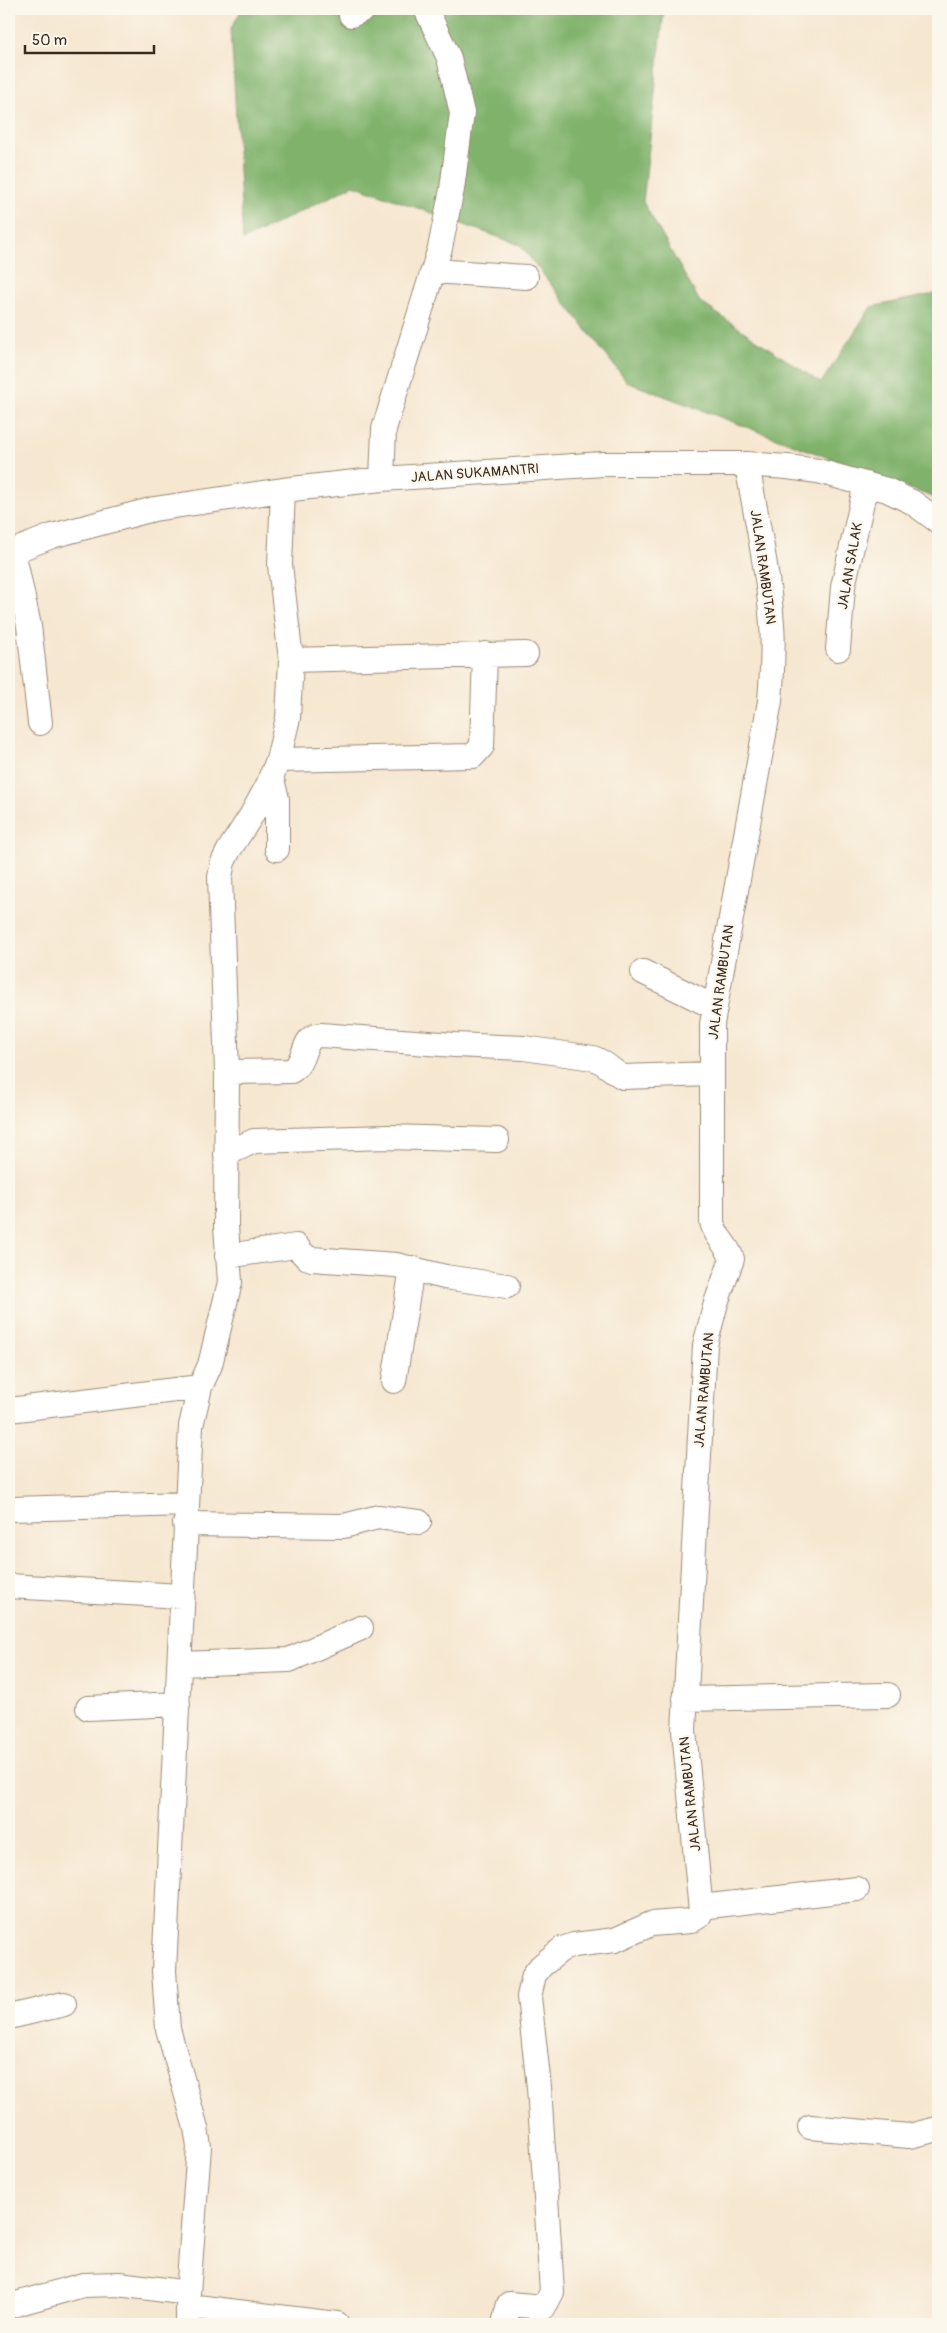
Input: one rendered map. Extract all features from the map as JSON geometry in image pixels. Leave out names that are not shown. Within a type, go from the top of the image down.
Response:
[{"type":"street","points":[[382,479],[384,430],[440,248],[452,189],[462,113],[449,58],[426,9]]},
{"type":"street","points":[[433,271],[526,277]]},
{"type":"street","name":"JALAN SUKAMANTRI","points":[[11,552],[52,536],[154,509],[283,490],[382,479],[603,464],[747,464],[787,466],[818,471],[887,490],[912,502],[938,521]]},
{"type":"street","name":"JALAN RAMBUTAN","points":[[701,1907],[685,1752],[686,1699],[705,1345],[716,1303],[732,1263],[730,1252],[716,1235],[712,1222],[711,1039],[714,1007],[770,700],[772,666],[772,625],[768,585],[747,464]]},
{"type":"street","name":"JALAN SALAK","points":[[838,649],[843,587],[866,484]]},
{"type":"street","points":[[188,2308],[198,2147],[196,2128],[168,2029],[164,1978],[186,1514],[191,1426],[200,1387],[210,1364],[229,1293],[230,1282],[227,1256],[227,1072],[220,877],[223,862],[229,850],[252,816],[275,768],[288,718],[291,660],[280,565],[283,490]]},
{"type":"street","points":[[11,552],[29,626],[40,723]]},
{"type":"street","points":[[275,768],[473,756],[482,746],[485,654]]},
{"type":"street","points":[[291,660],[526,654]]},
{"type":"street","points":[[275,768],[277,849]]},
{"type":"street","points":[[643,972],[714,1007]]},
{"type":"street","points":[[227,1072],[291,1071],[297,1067],[308,1041],[314,1036],[321,1035],[524,1048],[593,1058],[603,1062],[623,1077],[711,1074]]},
{"type":"street","points":[[226,1154],[254,1141],[388,1137],[497,1140]]},
{"type":"street","points":[[227,1256],[296,1246],[306,1257],[312,1259],[412,1268],[445,1277],[507,1286]]},
{"type":"street","points":[[394,1381],[412,1268]]},
{"type":"street","points":[[9,1410],[200,1387]]},
{"type":"street","points":[[11,1509],[186,1514],[344,1526],[378,1517],[419,1522]]},
{"type":"street","points":[[9,1586],[182,1596]]},
{"type":"street","points":[[179,1664],[289,1660],[360,1628]]},
{"type":"street","points":[[686,1699],[888,1695]]},
{"type":"street","points":[[88,1708],[178,1704]]},
{"type":"street","points":[[504,2324],[510,2304],[544,2307],[552,2292],[539,2087],[529,1998],[532,1981],[541,1966],[562,1949],[574,1945],[614,1940],[651,1924],[691,1921],[699,1916],[701,1907],[857,1889]]},
{"type":"street","points":[[9,2017],[64,2004]]},
{"type":"street","points":[[810,2127],[909,2136],[938,2129]]},
{"type":"street","points":[[9,2306],[66,2288],[83,2285],[119,2284],[188,2308],[337,2324]]},
{"type":"green space","points":[[242,9],[664,9],[643,202],[700,302],[821,383],[871,307],[938,293],[938,499],[627,382],[520,245],[354,185],[243,240],[231,29]]}]
